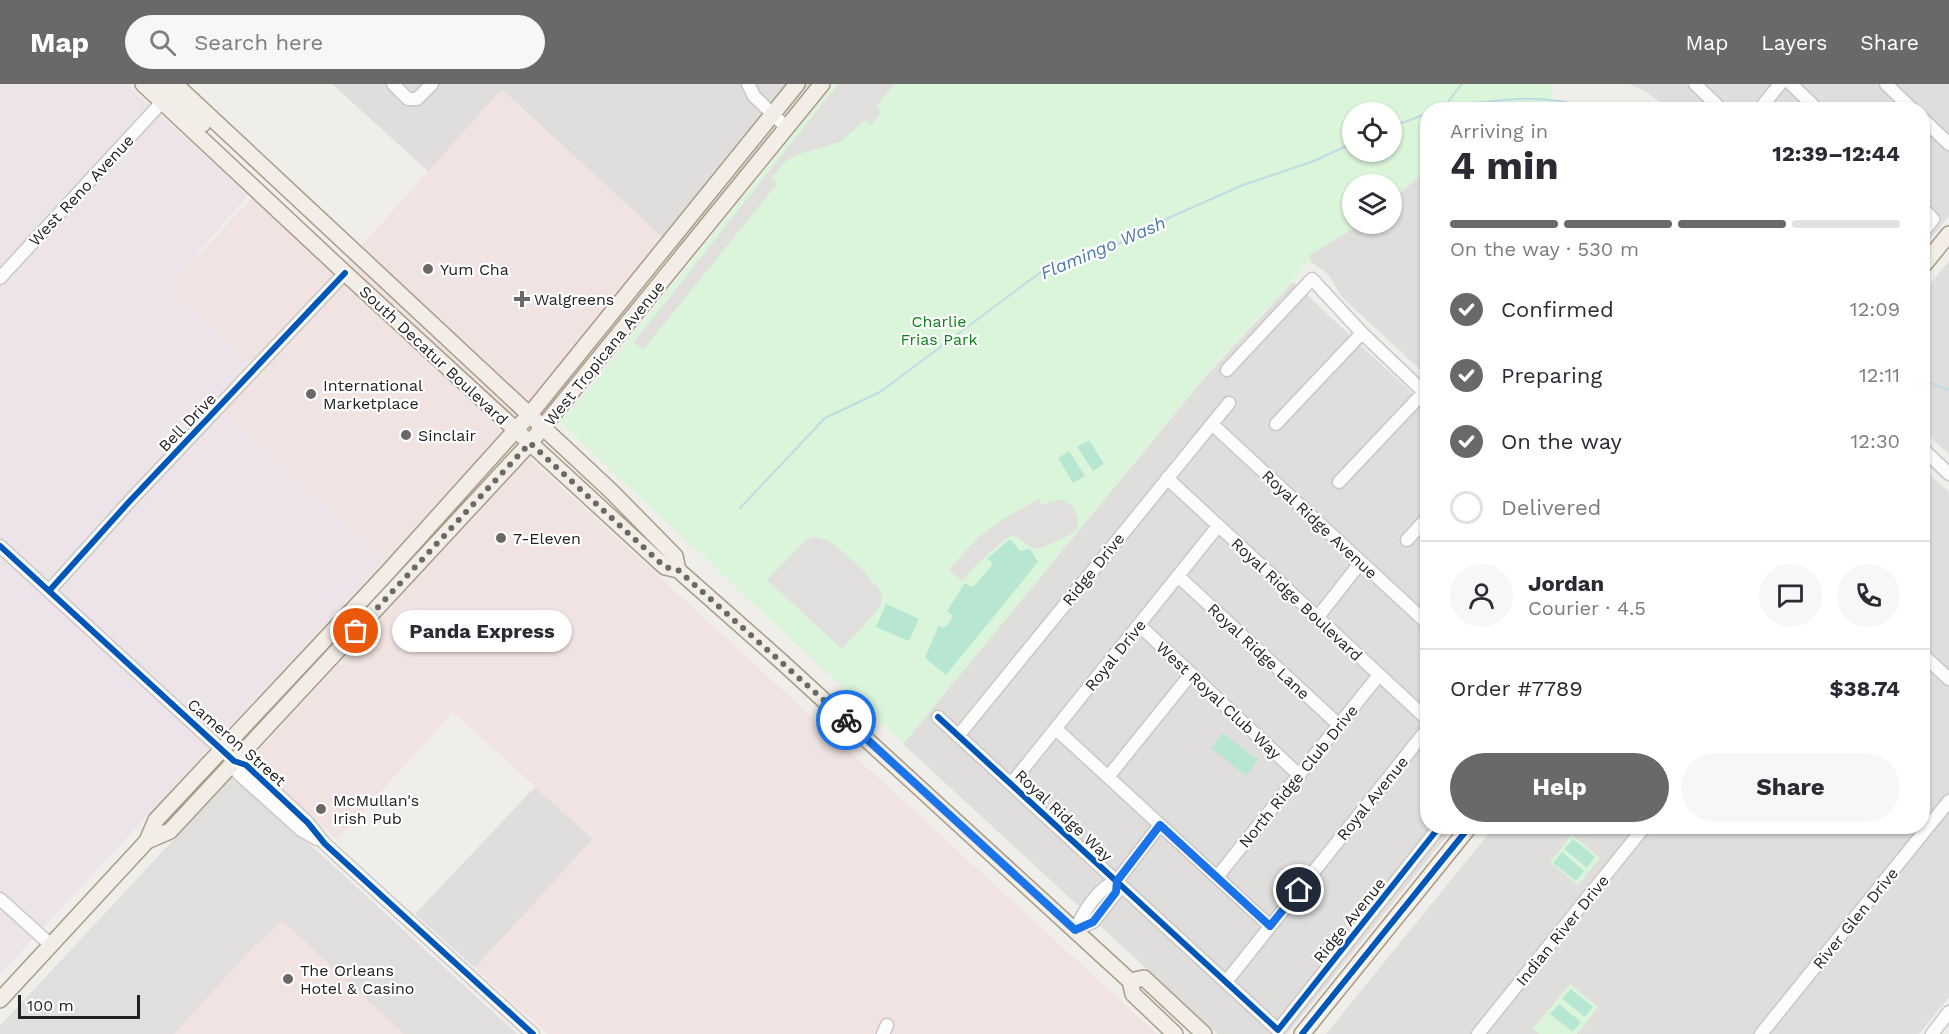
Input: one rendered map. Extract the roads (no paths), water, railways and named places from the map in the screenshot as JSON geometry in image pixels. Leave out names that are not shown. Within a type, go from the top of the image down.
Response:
[{"type":"main road","name":"South Decatur Boulevard","points":[[143,84],[665,567],[678,570],[782,662],[1075,930],[1130,981],[1133,994],[1175,1034]]},
{"type":"main road","points":[[159,84],[168,88],[176,85]]},
{"type":"main road","name":"West Tropicana Avenue","points":[[0,1000],[147,841],[156,820],[530,414],[797,84]]},
{"type":"main road","name":"West Tropicana Avenue","points":[[147,841],[170,831],[530,443],[822,84]]},
{"type":"main road","name":"South Decatur Boulevard","points":[[176,85],[611,491],[675,556],[678,570]]},
{"type":"main road","points":[[162,102],[175,101],[206,126],[220,126]]},
{"type":"main road","points":[[699,207],[713,219]]},
{"type":"main road","points":[[278,209],[297,213],[346,256],[355,260],[361,259]]},
{"type":"main road","points":[[1930,257],[1949,234]]},
{"type":"main road","points":[[345,273],[360,272],[396,300],[411,304]]},
{"type":"main road","points":[[388,596],[389,583],[427,540],[436,518]]},
{"type":"main road","points":[[1302,1034],[1464,834]]},
{"type":"main road","name":"South Decatur Boulevard","points":[[1130,981],[1144,978],[1204,1034]]},
{"type":"street","points":[[393,84],[408,99],[417,99],[432,84]]},
{"type":"street","points":[[748,84],[754,96],[786,128]]},
{"type":"street","points":[[1695,84],[1714,102]]},
{"type":"street","points":[[1765,102],[1780,84]]},
{"type":"street","points":[[1791,84],[1810,102]]},
{"type":"street","points":[[1886,84],[1905,102]]},
{"type":"street","name":"West Reno Avenue","points":[[0,278],[162,102]]},
{"type":"street","points":[[1930,126],[1949,144]]},
{"type":"street","name":"Bell Drive","points":[[48,591],[345,273]]},
{"type":"street","points":[[1227,370],[1312,279],[1362,333],[1420,388]]},
{"type":"street","points":[[1276,424],[1362,333]]},
{"type":"street","points":[[1339,482],[1420,400]]},
{"type":"street","name":"Ridge Drive","points":[[958,736],[1228,403]]},
{"type":"street","name":"Royal Ridge Avenue","points":[[1212,424],[1420,617]]},
{"type":"street","points":[[1930,456],[1949,474]]},
{"type":"street","name":"Royal Ridge Boulevard","points":[[1167,478],[1420,713]]},
{"type":"street","name":"Royal Drive","points":[[1011,784],[1218,526]]},
{"type":"street","points":[[1407,540],[1420,526]]},
{"type":"street","name":"Cameron Street","points":[[0,546],[234,761],[246,765],[308,823],[325,844],[532,1034]]},
{"type":"street","points":[[1317,618],[1361,562]]},
{"type":"street","name":"Royal Ridge Lane","points":[[1178,576],[1339,725]]},
{"type":"street","name":"West Royal Club Way","points":[[1138,626],[1299,775]]},
{"type":"street","points":[[1930,661],[1949,679]]},
{"type":"street","points":[[1108,777],[1191,674]]},
{"type":"street","name":"North Ridge Club Drive","points":[[1217,877],[1379,675]]},
{"type":"street","name":"Royal Ridge Way","points":[[938,717],[1278,1030]]},
{"type":"street","points":[[1056,729],[1270,926]]},
{"type":"street","name":"Royal Avenue","points":[[1226,982],[1420,738]]},
{"type":"street","name":"River Glen Drive","points":[[1930,825],[1949,801]]},
{"type":"street","points":[[1075,930],[1093,922],[1116,892],[1117,881],[1160,825]]},
{"type":"street","name":"Ridge Avenue","points":[[1278,1030],[1434,834]]},
{"type":"street","name":"Indian River Drive","points":[[1478,1034],[1639,834]]},
{"type":"street","name":"River Glen Drive","points":[[1761,1034],[1922,834]]},
{"type":"street","points":[[0,899],[51,945]]},
{"type":"street","points":[[1932,1034],[1949,1012]]},
{"type":"waterway","name":"Flamingo Wash","points":[[1448,102],[1462,84]]},
{"type":"waterway","points":[[1486,102],[1520,99],[1563,102]]},
{"type":"waterway","name":"Flamingo Wash","points":[[1402,123],[1420,116]]},
{"type":"waterway","name":"Flamingo Wash","points":[[740,508],[825,418],[880,392],[1045,269],[1097,255],[1164,220],[1243,185],[1314,161],[1342,148]]},
{"type":"waterway","points":[[1930,383],[1949,390]]},
{"type":"place","name":"Yum Cha","points":[[428,269]]},
{"type":"place","name":"Walgreens","points":[[522,299]]},
{"type":"place","name":"International Marketplace","points":[[311,394]]},
{"type":"place","name":"Sinclair","points":[[406,435]]},
{"type":"place","name":"7-Eleven","points":[[501,538]]},
{"type":"place","name":"Panda Express","points":[[356,631]]},
{"type":"place","name":"McMullan's Irish Pub","points":[[321,809]]},
{"type":"place","name":"The Orleans Hotel & Casino","points":[[288,979]]},
{"type":"park label","name":"Charlie Frias Park","points":[[939,330]]}]
